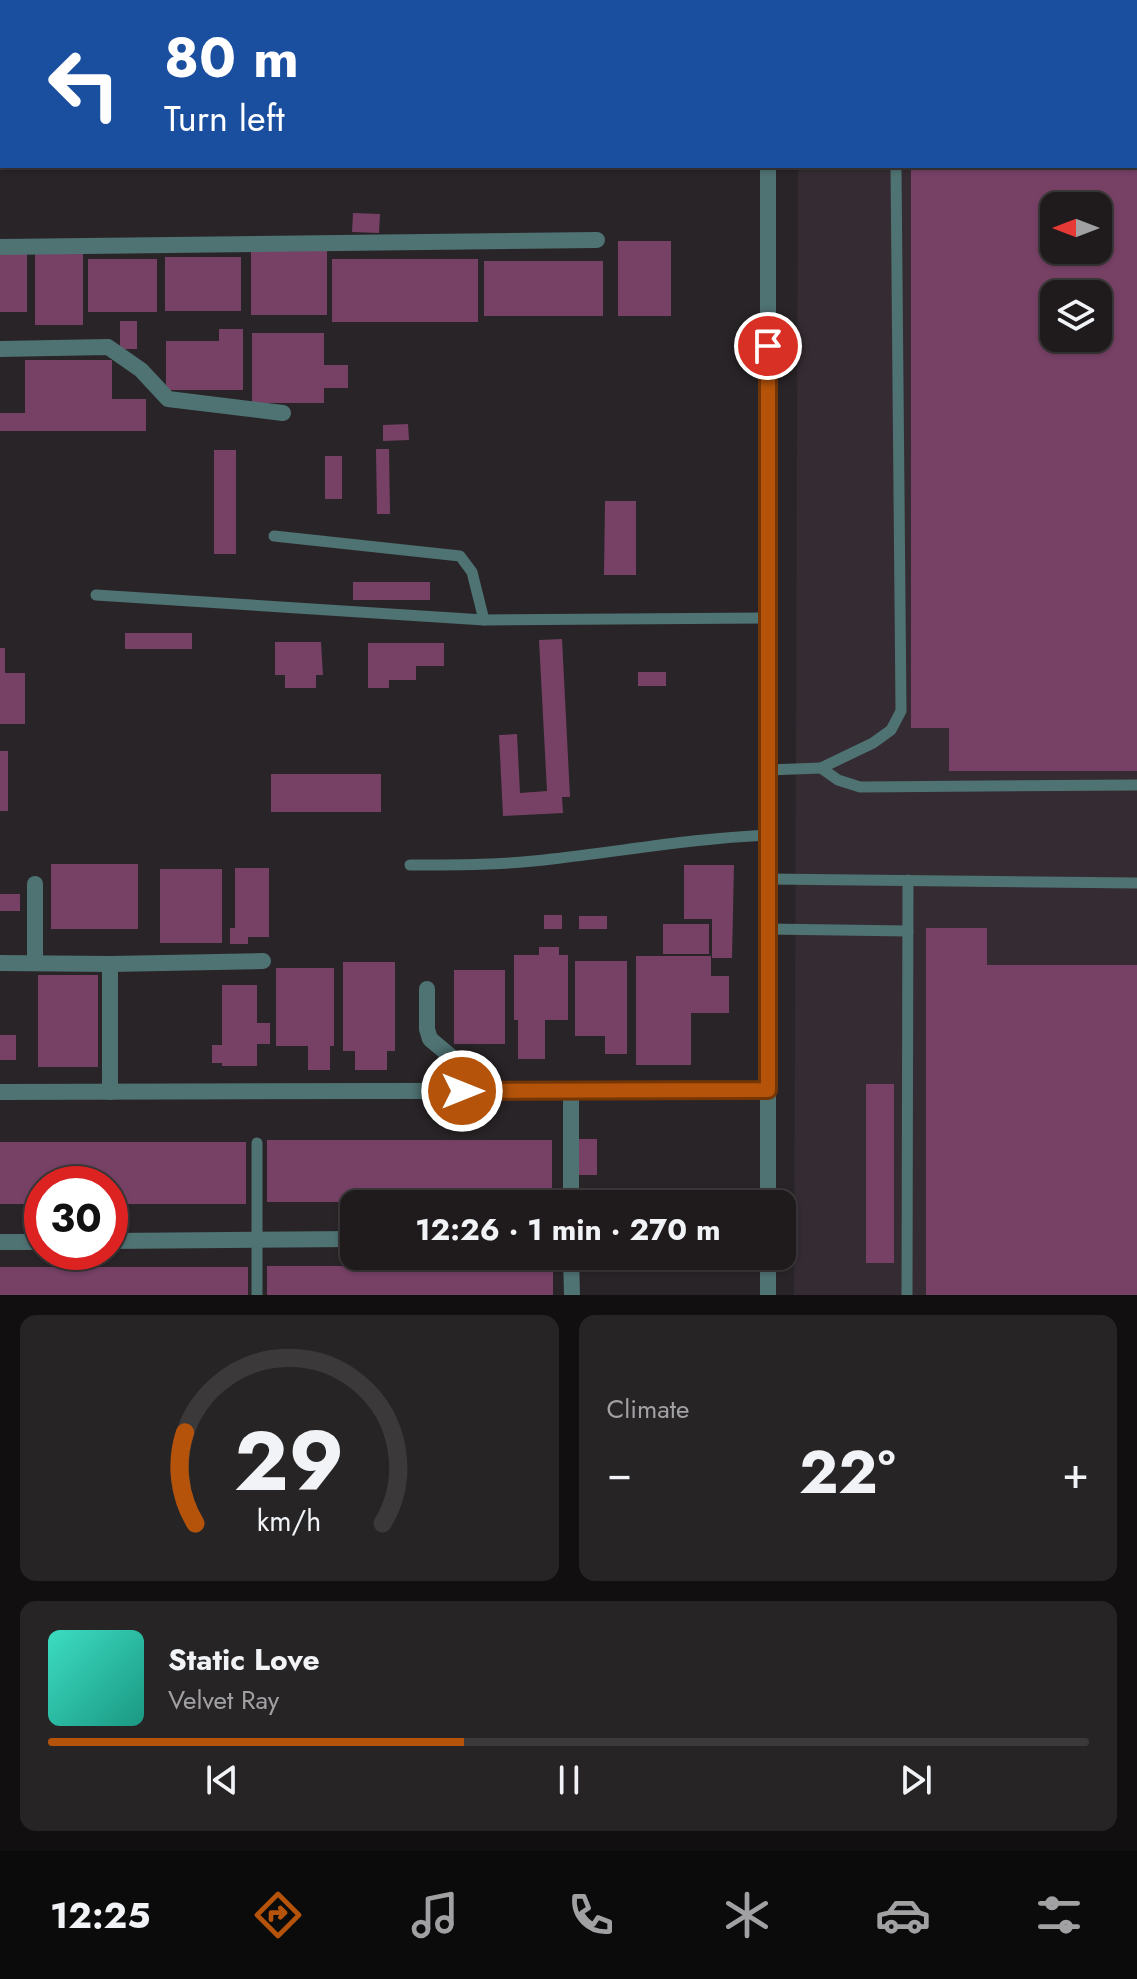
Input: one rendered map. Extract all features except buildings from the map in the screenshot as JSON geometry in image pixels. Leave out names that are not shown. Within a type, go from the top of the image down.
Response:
[{"type":"street","points":[[768,168],[768,1190]]},
{"type":"street","points":[[0,247],[597,240]]},
{"type":"street","points":[[0,349],[108,347],[141,370],[168,399],[283,413]]},
{"type":"street","points":[[35,884],[35,962]]},
{"type":"street","points":[[0,963],[263,961]]},
{"type":"street","points":[[110,964],[110,1092]]},
{"type":"street","points":[[427,989],[430,1039],[455,1060],[461,1074],[462,1091]]},
{"type":"street","points":[[0,1092],[768,1090]]},
{"type":"street","points":[[571,1091],[571,1190]]},
{"type":"street","points":[[128,1241],[340,1239]]},
{"type":"street","points":[[0,1242],[24,1242]]},
{"type":"street","points":[[571,1270],[572,1295]]},
{"type":"street","points":[[768,1270],[768,1295]]},
{"type":"lane","points":[[768,770],[821,768],[873,743],[891,730],[901,711],[896,168]]},
{"type":"lane","points":[[274,536],[460,556],[472,572],[484,620]]},
{"type":"lane","points":[[96,595],[484,620],[768,618]]},
{"type":"lane","points":[[821,768],[838,780],[860,787],[1137,785]]},
{"type":"lane","points":[[410,865],[549,860],[727,837],[768,835]]},
{"type":"lane","points":[[768,879],[1137,883]]},
{"type":"lane","points":[[907,1295],[908,880]]},
{"type":"lane","points":[[768,929],[908,931]]},
{"type":"lane","points":[[257,1143],[257,1295]]},
{"type":"shaded area","points":[[798,168],[1137,168],[1137,1295],[794,1295]]},
{"type":"route","points":[[462,1091],[768,1090],[768,346]]}]
